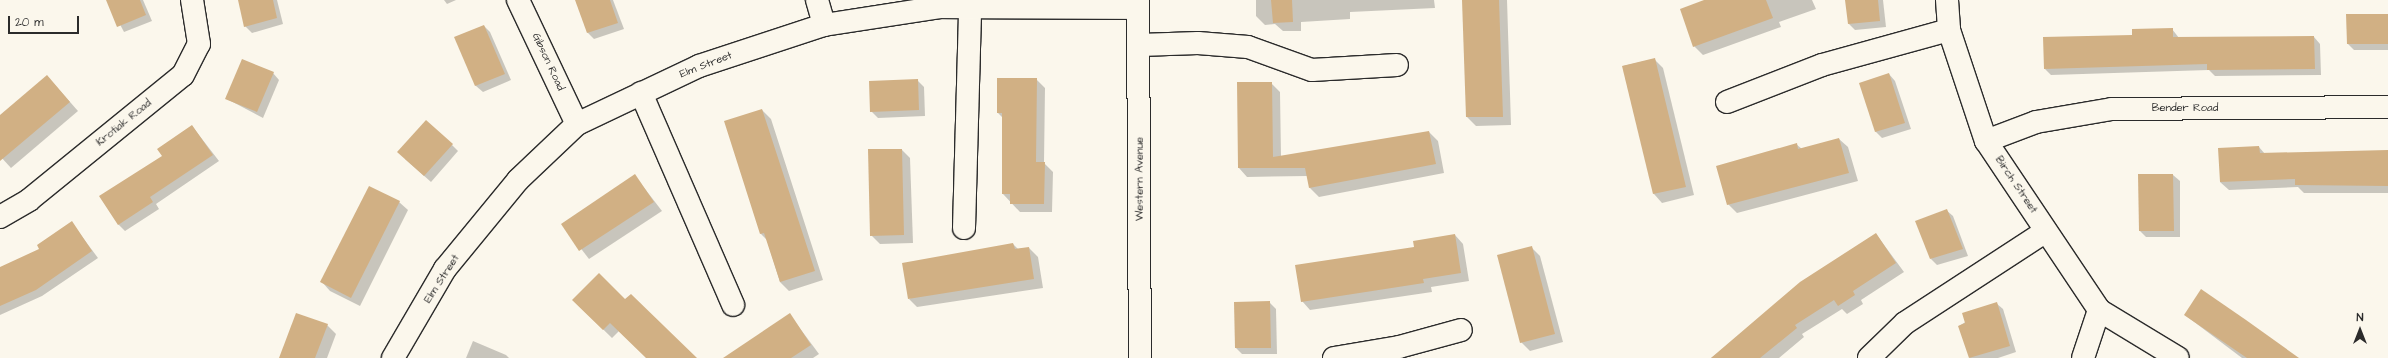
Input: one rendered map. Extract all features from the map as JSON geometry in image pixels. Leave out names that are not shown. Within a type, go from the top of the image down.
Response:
[{"type":"street","name":"Krotiak Road","points":[[0,216],[29,200],[183,75],[199,44],[192,0]]},
{"type":"street","name":"Gibson Road","points":[[518,0],[577,124]]},
{"type":"street","points":[[817,0],[824,25]]},
{"type":"street","name":"Birch Street","points":[[1947,0],[1949,30],[1986,141],[2099,310]]},
{"type":"street","name":"Elm Street","points":[[393,358],[445,270],[518,180],[577,124],[641,93],[698,66],[824,25],[947,4],[970,7],[1138,4]]},
{"type":"street","name":"Western Avenue","points":[[1138,4],[1140,46],[1140,358]]},
{"type":"street","points":[[964,228],[970,7]]},
{"type":"street","points":[[1727,102],[1822,65],[1949,30]]},
{"type":"street","points":[[1140,46],[1198,43],[1248,47],[1312,70],[1396,65]]},
{"type":"street","points":[[641,93],[733,305]]},
{"type":"street","name":"Bender Road","points":[[1986,141],[2036,122],[2112,109],[2388,106]]},
{"type":"street","points":[[1869,358],[1905,323],[2046,231]]},
{"type":"street","points":[[2083,358],[2099,310],[2178,358]]},
{"type":"street","points":[[1334,358],[1399,347],[1461,330]]},
{"type":"building","points":[[106,0],[140,0],[146,15],[117,27]]},
{"type":"building","points":[[238,0],[273,0],[277,18],[244,27]]},
{"type":"building","points":[[575,0],[610,0],[618,23],[587,33]]},
{"type":"building","points":[[1271,0],[1292,0],[1293,22],[1273,23]]},
{"type":"building","points":[[1462,0],[1499,0],[1503,117],[1466,117]]},
{"type":"building","points":[[1704,0],[1766,0],[1773,18],[1693,47],[1680,9]]},
{"type":"building","points":[[1845,0],[1878,0],[1880,21],[1848,24]]},
{"type":"building","points":[[2346,14],[2388,14],[2388,44],[2347,44]]},
{"type":"building","points":[[484,25],[505,74],[475,86],[454,37]]},
{"type":"building","points":[[2173,28],[2173,37],[2314,36],[2315,69],[2207,70],[2207,64],[2044,69],[2043,37],[2132,35],[2132,29]]},
{"type":"building","points":[[1655,58],[1686,187],[1653,194],[1622,66]]},
{"type":"building","points":[[242,59],[274,72],[257,112],[225,99]]},
{"type":"building","points":[[1889,73],[1905,123],[1875,132],[1859,83]]},
{"type":"building","points":[[47,75],[70,102],[0,161],[0,115]]},
{"type":"building","points":[[997,78],[1037,78],[1036,162],[1045,162],[1044,204],[1010,204],[1010,194],[1002,194],[1002,113],[997,113]]},
{"type":"building","points":[[918,79],[919,110],[870,112],[869,81]]},
{"type":"building","points":[[1237,82],[1272,82],[1273,157],[1429,131],[1436,164],[1309,188],[1305,168],[1238,168]]},
{"type":"building","points":[[762,109],[815,271],[780,282],[764,233],[760,234],[724,121]]},
{"type":"building","points":[[426,120],[453,144],[424,176],[397,152]]},
{"type":"building","points":[[192,125],[213,155],[150,197],[153,202],[118,225],[99,196],[162,156],[157,149]]},
{"type":"building","points":[[1839,138],[1849,173],[1727,205],[1716,166],[1797,143],[1798,149]]},
{"type":"building","points":[[2259,146],[2260,153],[2388,150],[2388,186],[2295,185],[2295,179],[2220,182],[2218,148]]},
{"type":"building","points":[[868,149],[902,149],[904,235],[870,236]]},
{"type":"building","points":[[635,174],[654,202],[579,251],[561,224]]},
{"type":"building","points":[[2138,174],[2173,174],[2174,231],[2139,231]]},
{"type":"building","points":[[369,186],[400,201],[351,298],[320,282]]},
{"type":"building","points":[[1947,209],[1963,249],[1930,259],[1915,221]]},
{"type":"building","points":[[72,221],[92,251],[36,290],[0,306],[0,267],[39,249],[37,245]]},
{"type":"building","points":[[1876,233],[1896,263],[1853,291],[1855,295],[1838,306],[1834,300],[1795,325],[1797,328],[1760,358],[1711,358],[1800,282]]},
{"type":"building","points":[[1455,234],[1461,273],[1423,279],[1424,283],[1301,302],[1295,265],[1414,247],[1413,241]]},
{"type":"building","points":[[1013,243],[1015,249],[1029,247],[1034,279],[908,299],[902,263]]},
{"type":"building","points":[[1532,246],[1555,334],[1520,343],[1497,255]]},
{"type":"building","points":[[599,273],[625,299],[631,294],[697,358],[646,358],[610,323],[603,330],[572,300]]},
{"type":"building","points":[[2201,289],[2299,358],[2247,358],[2184,315]]},
{"type":"building","points":[[1270,301],[1271,348],[1235,348],[1234,302]]},
{"type":"building","points":[[1997,302],[2010,346],[1969,358],[1958,326],[1965,323],[1962,313]]},
{"type":"building","points":[[296,313],[328,324],[315,358],[279,358]]},
{"type":"building","points":[[790,313],[811,345],[791,358],[723,358]]}]
